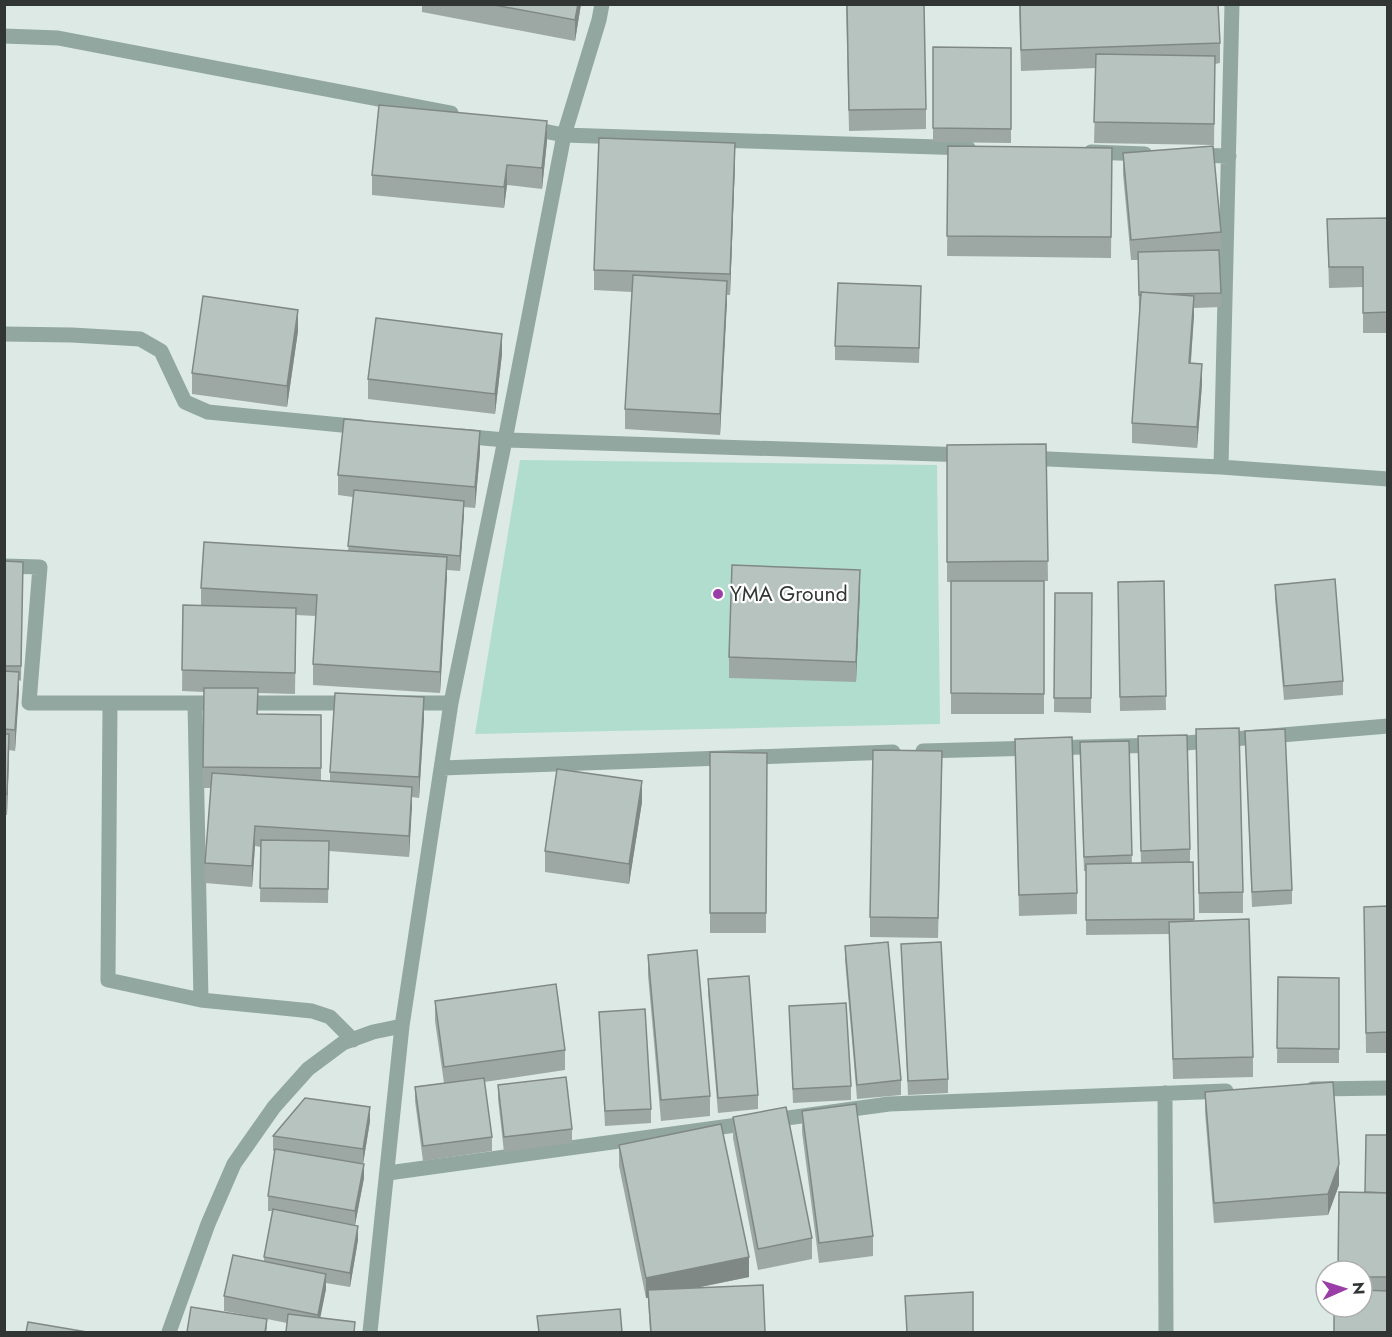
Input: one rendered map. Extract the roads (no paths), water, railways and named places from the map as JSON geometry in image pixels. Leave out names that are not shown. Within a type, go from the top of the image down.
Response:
[{"type":"street","points":[[370,1332],[402,1026],[451,703],[564,135],[603,4]]},
{"type":"street","points":[[1221,467],[1232,4]]},
{"type":"street","points":[[4,36],[57,38],[461,115]]},
{"type":"street","points":[[518,126],[564,135],[980,148]]},
{"type":"street","points":[[1075,152],[1158,154]]},
{"type":"street","points":[[1181,155],[1229,156]]},
{"type":"street","points":[[4,334],[140,339],[161,351],[185,402],[208,412],[374,428]]},
{"type":"street","points":[[446,435],[505,440],[987,456]]},
{"type":"street","points":[[1011,457],[1221,467],[1388,479]]},
{"type":"street","points":[[4,566],[40,567],[29,703],[370,703]]},
{"type":"street","points":[[110,703],[108,980],[201,1000],[312,1011],[330,1017],[353,1040]]},
{"type":"street","points":[[195,703],[201,1000]]},
{"type":"street","points":[[393,703],[451,703]]},
{"type":"street","points":[[442,768],[1161,745],[1388,726]]},
{"type":"street","points":[[169,1332],[208,1224],[234,1164],[274,1107],[308,1069],[343,1043],[373,1032],[402,1026]]},
{"type":"street","points":[[1294,1090],[1388,1088]]},
{"type":"street","points":[[388,1173],[889,1104],[1235,1091]]},
{"type":"street","points":[[1165,1093],[1166,1332]]},
{"type":"place","name":"YMA Ground","points":[[718,594]]}]
